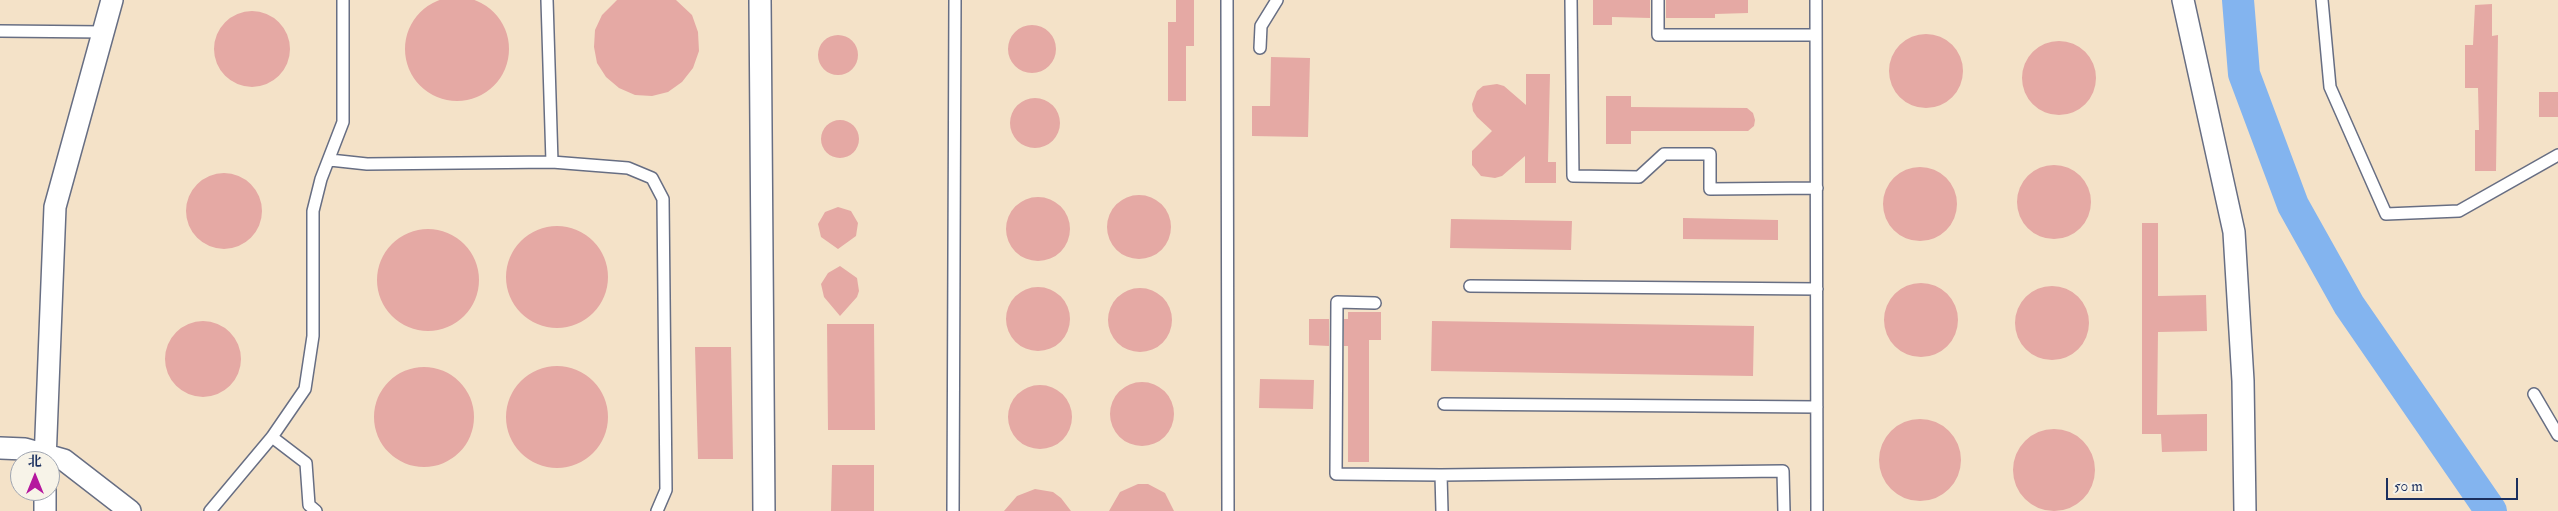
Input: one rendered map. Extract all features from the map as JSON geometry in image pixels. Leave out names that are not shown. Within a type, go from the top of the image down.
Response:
[{"type":"street","points":[[45,451],[55,207],[112,0]]},
{"type":"street","points":[[760,0],[764,511]]},
{"type":"street","points":[[2183,0],[2234,232],[2243,380],[2245,511]]},
{"type":"street","points":[[0,448],[25,449],[29,451]]},
{"type":"street","points":[[60,460],[64,460],[130,511]]},
{"type":"lane","points":[[210,511],[272,437],[305,389],[314,336],[313,211],[321,179],[330,160],[343,122],[343,0]]},
{"type":"lane","points":[[547,0],[552,162]]},
{"type":"lane","points":[[953,511],[955,0]]},
{"type":"lane","points":[[1227,0],[1228,511]]},
{"type":"lane","points":[[1260,48],[1260,26],[1277,0]]},
{"type":"lane","points":[[1571,0],[1573,176],[1639,177],[1664,154],[1710,154],[1710,189],[1817,188]]},
{"type":"lane","points":[[1658,0],[1658,35],[1816,35]]},
{"type":"lane","points":[[1816,0],[1817,511]]},
{"type":"lane","points":[[2322,0],[2330,87],[2386,214],[2459,210],[2558,155]]},
{"type":"lane","points":[[0,31],[103,32]]},
{"type":"lane","points":[[330,160],[367,164],[552,162],[628,168],[652,178],[663,199],[666,490],[657,511]]},
{"type":"lane","points":[[1470,286],[1817,289]]},
{"type":"lane","points":[[1375,303],[1337,302],[1336,474],[1441,475],[1784,471],[1784,511]]},
{"type":"lane","points":[[2534,394],[2558,435]]},
{"type":"lane","points":[[1444,404],[1817,407]]},
{"type":"lane","points":[[272,437],[306,464],[310,505],[316,511]]},
{"type":"lane","points":[[1441,475],[1442,511]]},
{"type":"building","points":[[457,-3],[477,1],[494,12],[505,29],[509,49],[505,69],[494,86],[477,97],[457,101],[437,97],[420,86],[409,69],[405,49],[409,29],[420,12],[437,1]]},
{"type":"building","points":[[617,0],[676,0],[692,15],[698,32],[699,51],[693,68],[682,82],[668,92],[652,96],[635,95],[619,88],[606,77],[597,63],[594,47],[595,30],[602,15]]},
{"type":"building","points":[[1176,0],[1194,0],[1194,46],[1186,46],[1186,101],[1168,101],[1168,22],[1176,22]]},
{"type":"building","points":[[1593,0],[1650,0],[1650,18],[1612,17],[1612,25],[1593,25]]},
{"type":"building","points":[[1666,0],[1748,0],[1748,13],[1715,14],[1715,18],[1666,18]]},
{"type":"building","points":[[2492,4],[2492,36],[2498,35],[2496,171],[2475,171],[2475,130],[2479,130],[2478,88],[2465,88],[2465,45],[2473,45],[2475,5]]},
{"type":"building","points":[[252,11],[267,14],[279,22],[287,34],[290,49],[287,64],[279,76],[267,84],[252,87],[237,84],[225,76],[217,64],[214,49],[217,34],[225,22],[237,14]]},
{"type":"building","points":[[1032,25],[1041,27],[1049,32],[1054,40],[1056,49],[1054,58],[1049,66],[1041,71],[1032,73],[1023,71],[1015,66],[1010,58],[1008,49],[1010,40],[1015,32],[1023,27]]},
{"type":"building","points":[[1926,34],[1940,37],[1952,45],[1960,57],[1963,71],[1960,85],[1952,97],[1940,105],[1926,108],[1912,105],[1900,97],[1892,85],[1889,71],[1892,57],[1900,45],[1912,37]]},
{"type":"building","points":[[838,35],[852,41],[858,55],[852,69],[838,75],[824,69],[818,55],[824,41]]},
{"type":"building","points":[[2059,41],[2080,47],[2090,57],[2096,78],[2090,99],[2080,109],[2059,115],[2038,109],[2028,99],[2022,78],[2028,57],[2038,47]]},
{"type":"building","points":[[1271,57],[1310,58],[1308,137],[1252,136],[1252,106],[1270,106]]},
{"type":"building","points":[[1526,74],[1550,74],[1548,162],[1556,162],[1556,183],[1525,183],[1525,156],[1502,176],[1495,178],[1481,176],[1472,165],[1472,151],[1492,131],[1473,111],[1472,104],[1477,91],[1483,86],[1497,84],[1504,86],[1526,105]]},
{"type":"building","points":[[2539,92],[2558,92],[2558,117],[2539,117]]},
{"type":"building","points":[[1606,96],[1631,96],[1631,107],[1747,108],[1753,113],[1754,126],[1748,131],[1631,131],[1631,144],[1606,144]]},
{"type":"building","points":[[1035,98],[1044,100],[1055,109],[1060,123],[1058,132],[1049,143],[1035,148],[1026,146],[1015,137],[1010,123],[1012,114],[1021,103]]},
{"type":"building","points":[[840,120],[853,126],[859,139],[853,152],[840,158],[827,152],[821,139],[827,126]]},
{"type":"building","points":[[2054,165],[2068,168],[2080,176],[2088,188],[2091,202],[2088,216],[2080,228],[2068,236],[2054,239],[2040,236],[2028,228],[2020,216],[2017,202],[2020,188],[2028,176],[2040,168]]},
{"type":"building","points":[[1920,167],[1941,173],[1951,183],[1957,204],[1951,225],[1941,235],[1920,241],[1899,235],[1889,225],[1883,204],[1889,183],[1899,173]]},
{"type":"building","points":[[224,173],[239,176],[251,184],[259,196],[262,211],[259,226],[251,238],[239,246],[224,249],[209,246],[197,238],[189,226],[186,211],[189,196],[197,184],[209,176]]},
{"type":"building","points":[[1139,195],[1151,197],[1162,204],[1169,215],[1171,227],[1169,239],[1162,250],[1151,257],[1139,259],[1127,257],[1116,250],[1109,239],[1107,227],[1109,215],[1116,204],[1127,197]]},
{"type":"building","points":[[1038,197],[1050,199],[1061,206],[1068,217],[1070,229],[1068,241],[1061,252],[1050,259],[1038,261],[1026,259],[1015,252],[1008,241],[1006,229],[1008,217],[1015,206],[1026,199]]},
{"type":"building","points":[[838,207],[851,211],[858,223],[856,236],[838,249],[821,237],[818,224],[825,212]]},
{"type":"building","points":[[1683,218],[1778,220],[1778,240],[1683,239]]},
{"type":"building","points":[[1451,219],[1572,221],[1571,250],[1450,248]]},
{"type":"building","points":[[2142,223],[2158,223],[2158,296],[2206,295],[2207,331],[2158,332],[2157,415],[2207,414],[2207,451],[2162,452],[2161,434],[2142,434]]},
{"type":"building","points":[[557,226],[576,230],[593,241],[604,258],[608,277],[604,296],[593,313],[576,324],[557,328],[538,324],[521,313],[510,296],[506,277],[510,258],[521,241],[538,230]]},
{"type":"building","points":[[428,229],[447,233],[464,244],[475,261],[479,280],[475,299],[464,316],[447,327],[428,331],[409,327],[392,316],[381,299],[377,280],[381,261],[392,244],[409,233]]},
{"type":"building","points":[[840,266],[857,278],[859,291],[857,297],[840,316],[824,297],[821,284],[828,273]]},
{"type":"building","points":[[1921,283],[1935,286],[1947,294],[1955,306],[1958,320],[1955,334],[1947,346],[1935,354],[1921,357],[1907,354],[1895,346],[1887,334],[1884,320],[1887,306],[1895,294],[1907,286]]},
{"type":"building","points":[[2052,286],[2073,292],[2083,302],[2089,323],[2083,344],[2073,354],[2052,360],[2031,354],[2021,344],[2015,323],[2021,302],[2031,292]]},
{"type":"building","points":[[1038,287],[1050,289],[1061,296],[1068,307],[1070,319],[1068,331],[1061,342],[1050,349],[1038,351],[1026,349],[1015,342],[1008,331],[1006,319],[1008,307],[1015,296],[1026,289]]},
{"type":"building","points":[[1140,288],[1152,290],[1163,297],[1170,308],[1172,320],[1170,332],[1163,343],[1152,350],[1140,352],[1128,350],[1117,343],[1110,332],[1108,320],[1110,308],[1117,297],[1128,290]]},
{"type":"building","points":[[1348,312],[1381,312],[1381,340],[1369,340],[1369,462],[1348,462],[1348,346],[1344,346],[1344,319],[1348,319]]},
{"type":"building","points":[[1309,319],[1329,319],[1329,346],[1309,345]]},
{"type":"building","points":[[203,321],[218,324],[230,332],[238,344],[241,359],[238,374],[230,386],[218,394],[203,397],[188,394],[176,386],[168,374],[165,359],[168,344],[176,332],[188,324]]},
{"type":"building","points":[[1432,321],[1754,326],[1753,376],[1431,371]]},
{"type":"building","points":[[827,324],[874,324],[875,430],[828,430]]},
{"type":"building","points":[[695,347],[731,347],[733,459],[698,459]]},
{"type":"building","points":[[557,366],[576,370],[593,381],[604,398],[608,417],[604,436],[593,453],[576,464],[557,468],[538,464],[521,453],[510,436],[506,417],[510,398],[521,381],[538,370]]},
{"type":"building","points":[[414,367],[434,367],[443,370],[460,381],[471,398],[474,407],[474,427],[471,436],[460,453],[443,464],[434,467],[414,467],[396,459],[382,445],[374,427],[374,407],[382,389],[396,375]]},
{"type":"building","points":[[1260,379],[1314,380],[1313,409],[1259,408]]},
{"type":"building","points":[[1142,382],[1154,384],[1165,391],[1172,402],[1174,414],[1172,426],[1165,437],[1154,444],[1142,446],[1130,444],[1119,437],[1112,426],[1110,414],[1112,402],[1119,391],[1130,384]]},
{"type":"building","points":[[1040,385],[1052,387],[1063,394],[1070,405],[1072,417],[1070,429],[1063,440],[1052,447],[1040,449],[1028,447],[1017,440],[1010,429],[1008,417],[1010,405],[1017,394],[1028,387]]},
{"type":"building","points":[[1920,419],[1936,422],[1949,431],[1958,444],[1961,460],[1958,476],[1949,489],[1936,498],[1920,501],[1904,498],[1891,489],[1882,476],[1879,460],[1882,444],[1891,431],[1904,422]]},
{"type":"building","points":[[2054,429],[2070,432],[2083,441],[2092,454],[2095,470],[2092,486],[2083,499],[2070,508],[2054,511],[2038,508],[2025,499],[2016,486],[2013,470],[2016,454],[2025,441],[2038,432]]},
{"type":"building","points":[[832,465],[874,465],[874,511],[831,511]]},
{"type":"building","points":[[1138,484],[1148,484],[1165,493],[1174,511],[1109,511],[1120,492]]},
{"type":"building","points":[[1035,489],[1053,492],[1061,498],[1071,511],[1004,511],[1017,496]]},
{"type":"waterway","points":[[2238,0],[2244,74],[2293,205],[2349,305],[2491,511]]}]
